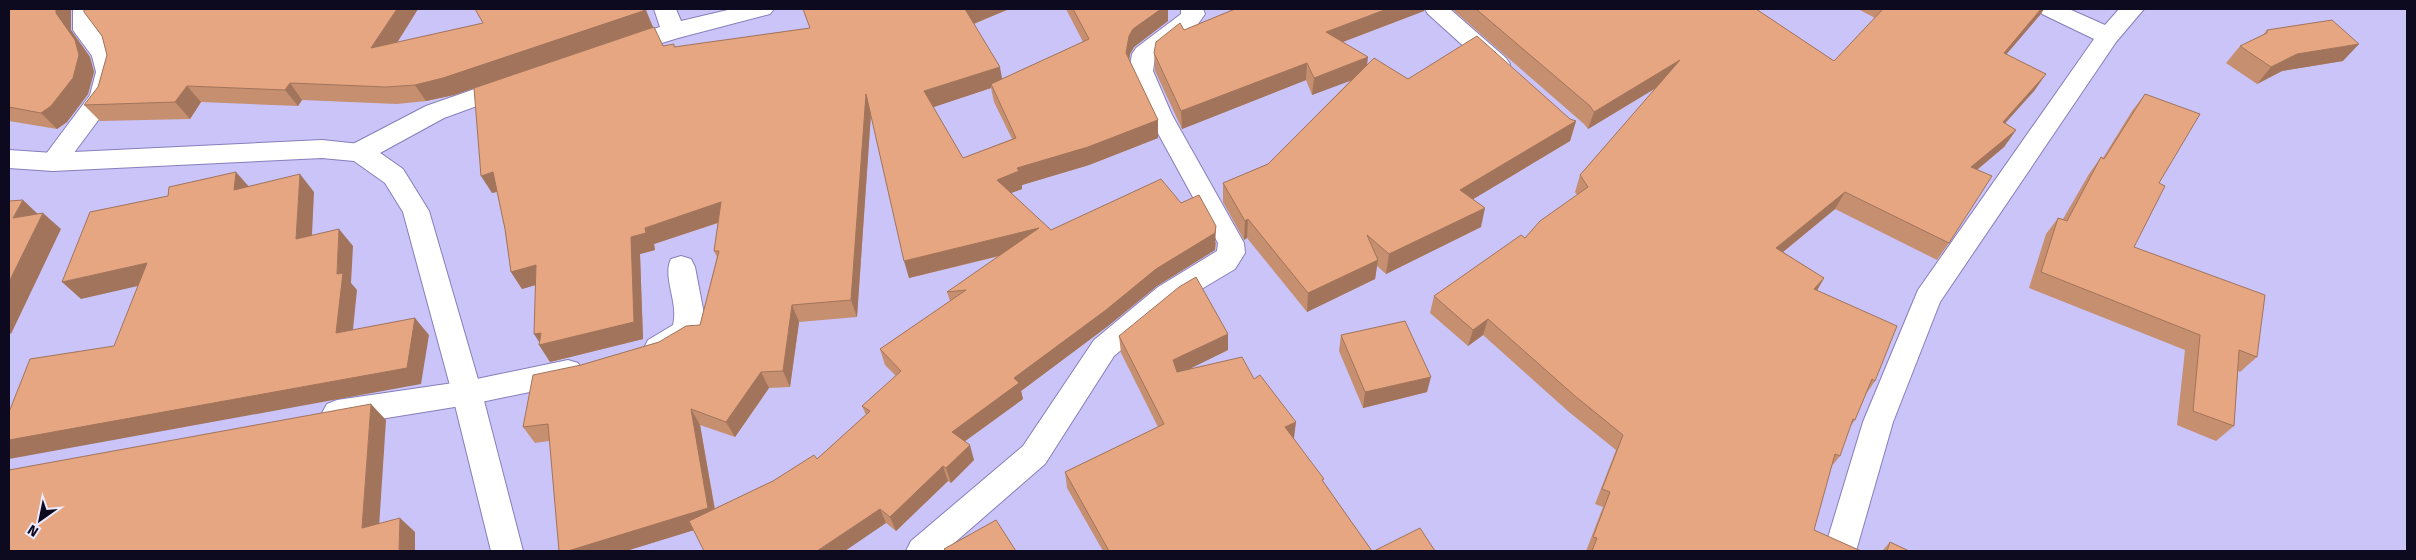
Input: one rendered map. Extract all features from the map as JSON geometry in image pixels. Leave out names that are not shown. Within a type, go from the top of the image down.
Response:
[{"type":"street","points":[[53,162],[102,97],[108,72],[103,54],[85,30],[84,9]]},
{"type":"street","points":[[665,9],[673,31]]},
{"type":"street","points":[[602,54],[673,31],[762,9]]},
{"type":"street","points":[[922,551],[1034,455],[1104,348],[1168,295],[1225,262],[1231,253],[1231,243],[1184,162],[1160,115],[1141,71],[1144,54],[1190,19],[1194,14],[1192,9]]},
{"type":"street","points":[[1436,9],[1516,80]]},
{"type":"street","points":[[2050,9],[2108,36]]},
{"type":"street","points":[[1840,551],[1878,422],[1928,298],[2108,36],[2132,9]]},
{"type":"street","points":[[360,152],[435,112],[530,78]]},
{"type":"street","points":[[9,159],[53,162],[322,149],[360,152],[394,176],[416,211],[467,393],[507,551]]},
{"type":"street","points":[[633,355],[658,348],[685,332],[690,314],[681,267]]},
{"type":"street","points":[[312,417],[467,393],[591,367]]},
{"type":"building","points":[[9,9],[56,9],[56,13],[75,40],[79,55],[73,78],[51,106],[41,113],[9,107]]},
{"type":"building","points":[[84,9],[397,9],[371,48],[483,23],[475,9],[646,10],[443,78],[415,85],[386,87],[290,83],[285,90],[187,86],[175,102],[84,105],[98,87],[107,55],[102,36],[84,12]]},
{"type":"building","points":[[803,9],[965,9],[1000,67],[924,91],[963,158],[1016,138],[991,84],[1089,39],[1073,9],[1161,9],[1133,29],[1129,36],[1126,53],[1158,120],[1088,147],[1017,168],[1019,171],[997,180],[1051,230],[1161,179],[1181,203],[1199,195],[1216,226],[1215,233],[1156,269],[1106,310],[1014,378],[1019,383],[952,432],[970,445],[946,468],[943,466],[890,517],[880,509],[817,551],[704,551],[689,521],[773,481],[814,455],[817,459],[870,411],[862,406],[901,371],[880,349],[966,290],[947,292],[1039,228],[904,261],[866,94],[851,300],[792,305],[783,371],[761,372],[726,422],[691,409],[708,508],[568,551],[559,551],[548,424],[523,427],[533,375],[581,365],[659,342],[686,326],[700,325],[719,251],[714,251],[721,202],[645,228],[646,233],[631,237],[634,322],[539,345],[541,333],[534,334],[536,265],[511,272],[505,229],[493,172],[481,176],[474,88],[654,27],[663,46],[674,44],[674,47],[810,28]]},
{"type":"building","points":[[1235,9],[1387,9],[1326,32],[1368,57],[1314,78],[1307,63],[1181,111],[1154,53],[1156,42],[1180,23],[1184,30]]},
{"type":"building","points":[[1476,9],[1756,9],[1834,61],[1883,9],[2041,9],[2004,53],[2046,74],[2003,122],[2016,130],[1971,167],[1992,176],[1949,243],[1845,192],[1776,248],[1824,278],[1814,289],[1897,326],[1875,381],[1872,379],[1855,420],[1853,419],[1840,456],[1835,454],[1814,530],[1861,551],[1592,551],[1597,538],[1593,537],[1610,492],[1602,489],[1623,435],[1575,396],[1488,319],[1473,330],[1434,296],[1521,235],[1525,238],[1540,221],[1588,187],[1580,175],[1680,60],[1594,112],[1590,106]]},
{"type":"building","points":[[2332,20],[2359,44],[2297,54],[2271,67],[2240,46],[2267,33],[2267,30]]},
{"type":"building","points":[[1477,36],[1570,119],[1576,121],[1460,190],[1485,208],[1389,254],[1367,235],[1378,260],[1308,293],[1248,219],[1245,221],[1223,183],[1268,164],[1374,58],[1408,79]]},
{"type":"building","points":[[2145,94],[2200,114],[2159,183],[2165,186],[2134,247],[2265,295],[2257,357],[2239,350],[2234,426],[2193,411],[2200,335],[2041,272],[2058,218],[2067,221],[2101,157],[2104,159]]},
{"type":"building","points":[[236,172],[234,190],[300,174],[296,239],[339,229],[337,274],[343,273],[336,333],[415,318],[407,368],[9,440],[9,412],[30,359],[114,346],[147,263],[62,282],[90,212],[168,196],[169,187]]},
{"type":"building","points":[[23,200],[13,218],[43,213],[9,282],[9,201]]},
{"type":"building","points":[[1196,277],[1228,334],[1173,360],[1177,372],[1242,357],[1254,379],[1260,375],[1296,422],[1285,427],[1324,479],[1322,480],[1372,551],[1109,551],[1065,472],[1164,424],[1119,336],[1179,287]]},
{"type":"building","points":[[1405,321],[1431,377],[1365,392],[1341,335]]},
{"type":"building","points":[[371,404],[362,528],[400,518],[399,551],[9,551],[9,470]]},
{"type":"building","points":[[996,520],[1016,551],[946,551],[944,549]]},
{"type":"building","points":[[1420,528],[1435,551],[1374,551]]},
{"type":"building","points":[[1890,542],[1909,551],[1887,551]]}]
